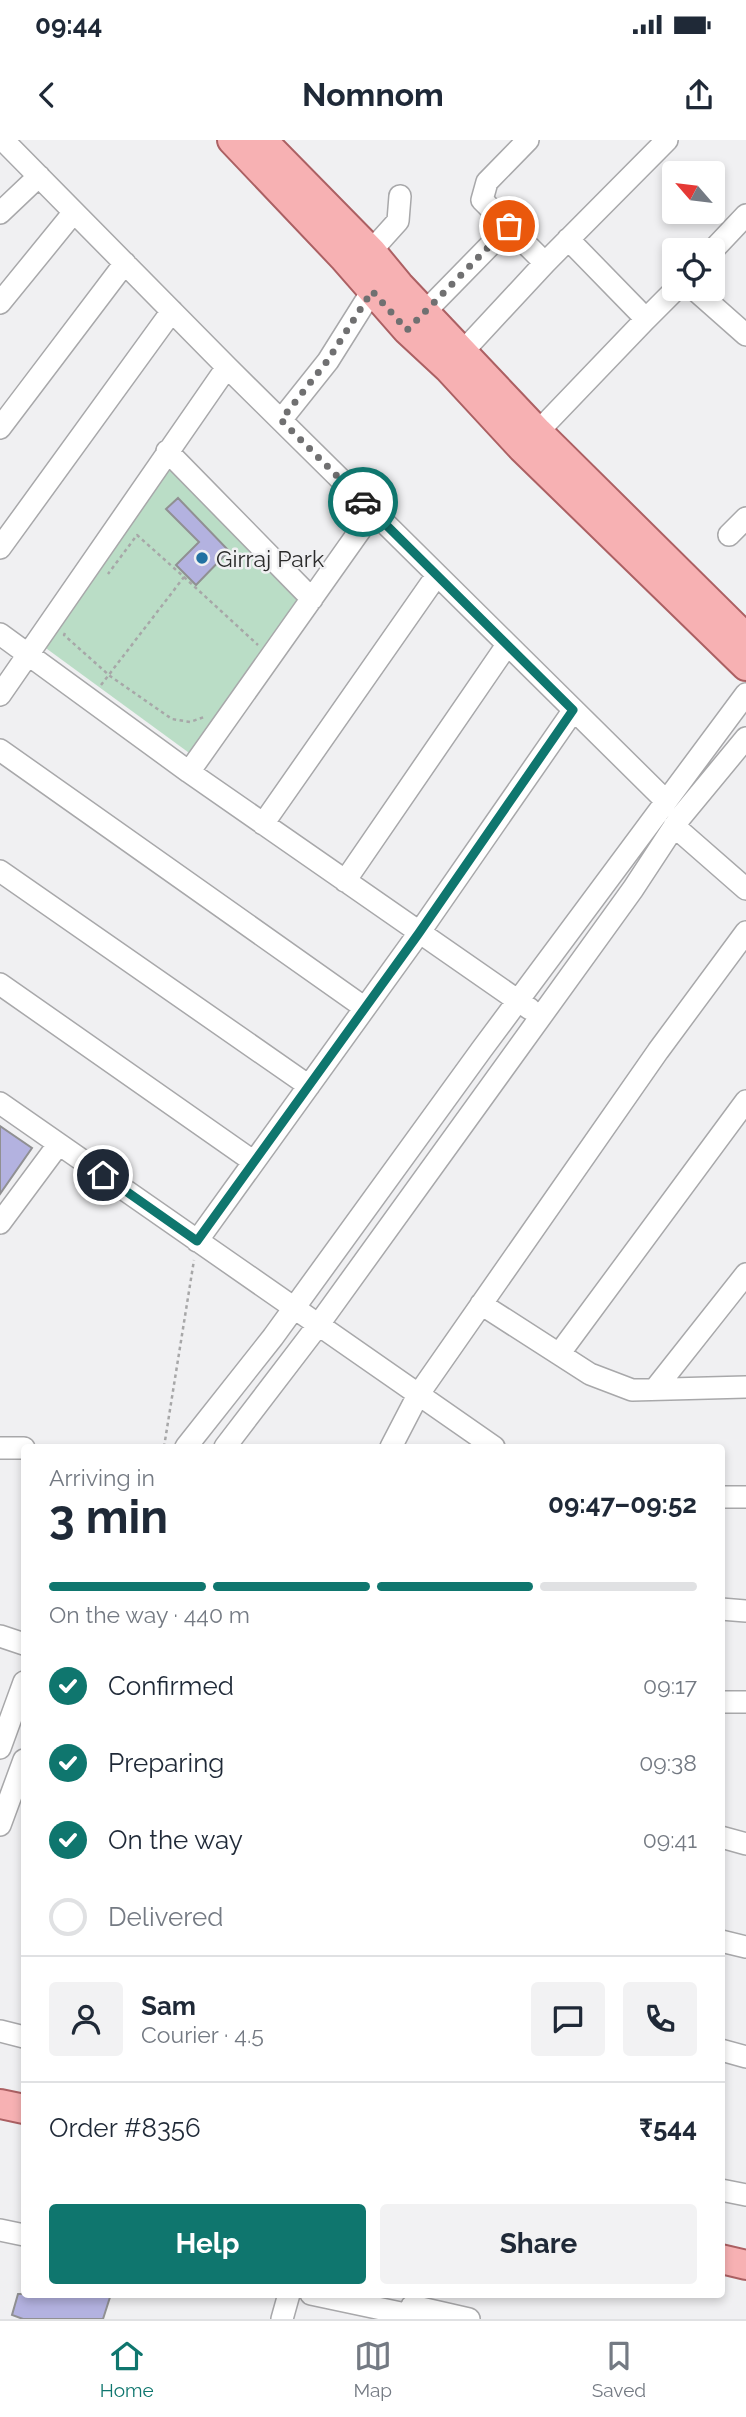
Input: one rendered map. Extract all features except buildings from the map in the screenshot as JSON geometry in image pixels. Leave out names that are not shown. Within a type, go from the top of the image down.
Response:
[{"type":"main road","points":[[232,140],[372,291],[416,321],[746,666]]},
{"type":"main road","points":[[262,140],[371,251],[416,321]]},
{"type":"main road","points":[[530,440],[746,638]]},
{"type":"main road","points":[[0,2104],[21,2108]]},
{"type":"main road","points":[[725,2260],[746,2265]]},
{"type":"street","points":[[3,140],[227,367],[665,800]]},
{"type":"street","points":[[454,360],[568,239],[667,140]]},
{"type":"street","points":[[522,142],[487,182],[482,200],[545,263]]},
{"type":"street","points":[[0,214],[38,176]]},
{"type":"street","points":[[371,251],[398,221],[400,196]]},
{"type":"street","points":[[0,303],[74,212]]},
{"type":"street","points":[[724,238],[746,215]]},
{"type":"street","points":[[416,321],[509,226]]},
{"type":"street","points":[[568,239],[646,319]]},
{"type":"street","points":[[0,428],[124,263]]},
{"type":"street","points":[[281,420],[328,360],[372,291]]},
{"type":"street","points":[[530,440],[665,301]]},
{"type":"street","points":[[708,301],[746,335]]},
{"type":"street","points":[[0,548],[172,311]]},
{"type":"street","points":[[0,695],[227,367]]},
{"type":"street","points":[[167,451],[312,598]]},
{"type":"street","points":[[189,772],[373,512]]},
{"type":"street","points":[[729,535],[746,518]]},
{"type":"street","points":[[263,824],[437,575]]},
{"type":"street","points":[[0,634],[189,772],[540,1016]]},
{"type":"street","points":[[345,881],[507,645]]},
{"type":"street","points":[[188,1444],[295,1307],[665,800],[746,694]]},
{"type":"street","points":[[197,1241],[419,933],[573,710]]},
{"type":"street","points":[[227,1444],[319,1324],[632,889],[674,826],[746,738]]},
{"type":"street","points":[[0,751],[365,1008]]},
{"type":"street","points":[[674,826],[746,889]]},
{"type":"street","points":[[0,871],[309,1086]]},
{"type":"street","points":[[393,1444],[418,1395],[666,1040],[746,932]]},
{"type":"street","points":[[0,984],[254,1161]]},
{"type":"street","points":[[559,1354],[746,1101]]},
{"type":"street","points":[[0,1103],[490,1444]]},
{"type":"street","points":[[0,1223],[58,1145]]},
{"type":"street","points":[[655,1389],[746,1275]]},
{"type":"street","points":[[481,1304],[590,1374],[632,1390],[746,1387]]},
{"type":"street","points":[[0,1448],[21,1448]]},
{"type":"street","points":[[725,1497],[746,1497]]},
{"type":"street","points":[[725,1609],[746,1611]]},
{"type":"street","points":[[0,1636],[21,1643]]},
{"type":"street","points":[[0,1748],[21,1690]]},
{"type":"street","points":[[725,1702],[746,1702]]},
{"type":"street","points":[[0,1825],[21,1766]]},
{"type":"street","points":[[725,1839],[746,1844]]},
{"type":"street","points":[[725,1942],[746,1947]]},
{"type":"street","points":[[0,2031],[21,2036]]},
{"type":"street","points":[[725,2051],[746,2057]]},
{"type":"street","points":[[725,2191],[746,2195]]},
{"type":"street","points":[[0,2230],[21,2234]]},
{"type":"street","points":[[282,2319],[288,2298]]},
{"type":"street","points":[[319,2298],[347,2311],[411,2308],[468,2319]]},
{"type":"path","points":[[104,579],[136,535],[261,647]]},
{"type":"path","points":[[88,698],[110,676],[184,577]]},
{"type":"path","points":[[72,624],[64,635],[110,676],[173,719],[190,722],[207,717]]},
{"type":"path","points":[[164,1444],[197,1241]]},
{"type":"green space","points":[[168,468],[300,600],[192,755],[43,646]]},
{"type":"way so far","points":[[363,502],[281,420],[328,360],[372,291],[407,330],[509,226]]},
{"type":"place","name":"Girraj Park","points":[[202,558]]},
{"type":"route","points":[[103,1175],[197,1241],[419,933],[573,710],[363,502]]}]
